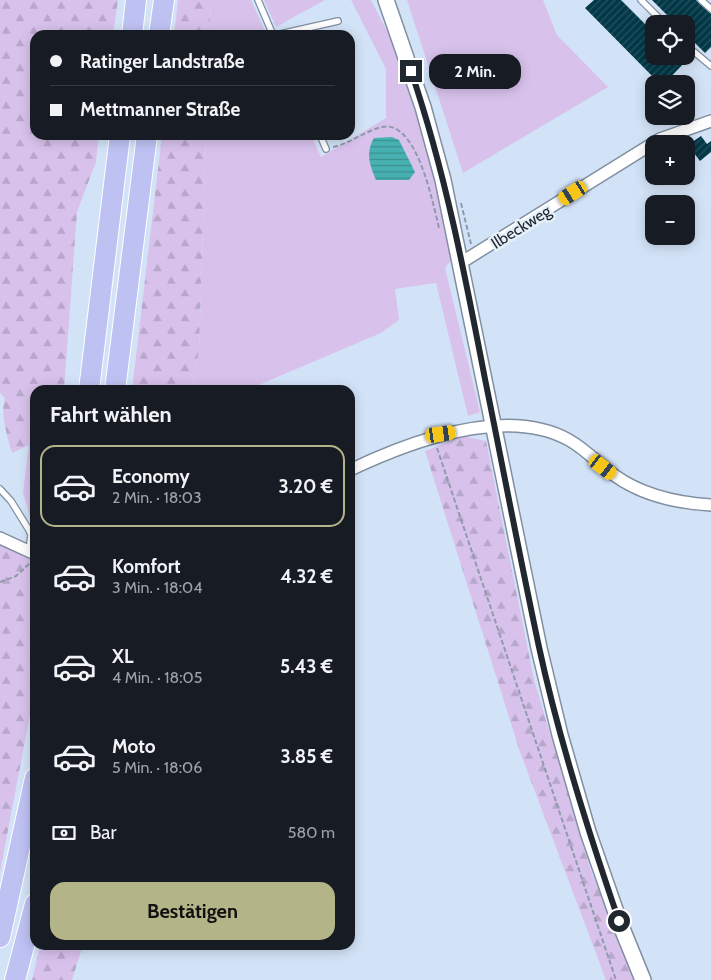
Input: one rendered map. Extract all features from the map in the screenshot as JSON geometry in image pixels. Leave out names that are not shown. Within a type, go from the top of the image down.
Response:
[{"type":"highway","points":[[133,30],[136,0]]},
{"type":"highway","points":[[160,30],[164,0]]},
{"type":"highway","points":[[90,385],[119,140]]},
{"type":"highway","points":[[116,385],[146,140]]},
{"type":"highway","points":[[0,936],[30,801]]},
{"type":"highway","points":[[15,980],[30,923]]},
{"type":"main road","points":[[386,0],[423,107],[443,180],[462,262],[539,648],[560,735],[588,832],[619,921],[643,980]]},
{"type":"street","name":"Ilbeckweg","points":[[462,262],[660,139],[711,121]]},
{"type":"street","points":[[355,468],[433,436],[494,426],[536,428],[569,440],[616,476],[643,491],[662,499],[711,505]]},
{"type":"street","points":[[0,538],[30,552]]},
{"type":"lane","points":[[258,0],[273,30]]},
{"type":"lane","points":[[641,0],[656,15]]},
{"type":"lane","points":[[701,0],[711,9]]},
{"type":"lane","points":[[298,30],[338,21]]},
{"type":"lane","points":[[695,53],[711,66]]},
{"type":"lane","points":[[322,140],[326,149]]},
{"type":"lane","points":[[0,489],[11,501],[30,532]]},
{"type":"path","points":[[355,139],[383,126],[395,126],[408,137],[419,160],[441,237]]},
{"type":"path","points":[[326,149],[346,144],[353,140]]},
{"type":"path","points":[[433,436],[616,980]]},
{"type":"path","points":[[0,582],[16,576],[25,570],[30,559]]},
{"type":"green space","points":[[0,0],[118,0],[114,30],[30,30],[30,140],[98,140],[96,162],[77,212],[64,385],[30,385],[30,516],[23,492],[29,445],[12,453],[3,411],[5,398],[0,393]]},
{"type":"green space","points":[[178,0],[211,0],[210,30],[175,30]]},
{"type":"green space","points":[[211,0],[251,0],[265,30],[210,30]]},
{"type":"green space","points":[[264,0],[325,0],[276,27]]},
{"type":"green space","points":[[351,0],[371,0],[395,47],[434,172],[452,259],[445,268],[480,412],[468,416],[436,283],[395,289],[399,320],[381,333],[259,385],[192,385],[199,351],[206,140],[313,140],[321,157],[349,140],[355,140],[355,137],[386,118],[386,69]]},
{"type":"green space","points":[[407,0],[543,0],[557,35],[608,87],[463,173]]},
{"type":"green space","points":[[161,140],[206,140],[199,351],[192,385],[133,385]]},
{"type":"green space","points":[[463,436],[486,441],[534,680],[592,874],[638,980],[606,980],[520,752],[425,451]]},
{"type":"green space","points":[[0,542],[30,554],[30,715],[0,872]]},
{"type":"green space","points":[[39,950],[81,950],[72,980],[32,980]]},
{"type":"shaded area","points":[[392,137],[399,140],[415,172],[409,180],[376,180],[370,165],[369,154],[374,138]]},
{"type":"building","points":[[594,0],[621,0],[645,24],[645,65],[682,65],[673,75],[651,75],[585,8]]},
{"type":"building","points":[[652,0],[696,0],[711,14],[711,47],[705,53],[695,43],[695,15],[667,15]]},
{"type":"building","points":[[701,136],[707,144],[711,141],[711,152],[700,161],[695,154],[695,140]]},
{"type":"route","points":[[411,71],[443,180],[462,262],[539,648],[560,735],[588,832],[619,921]]}]
